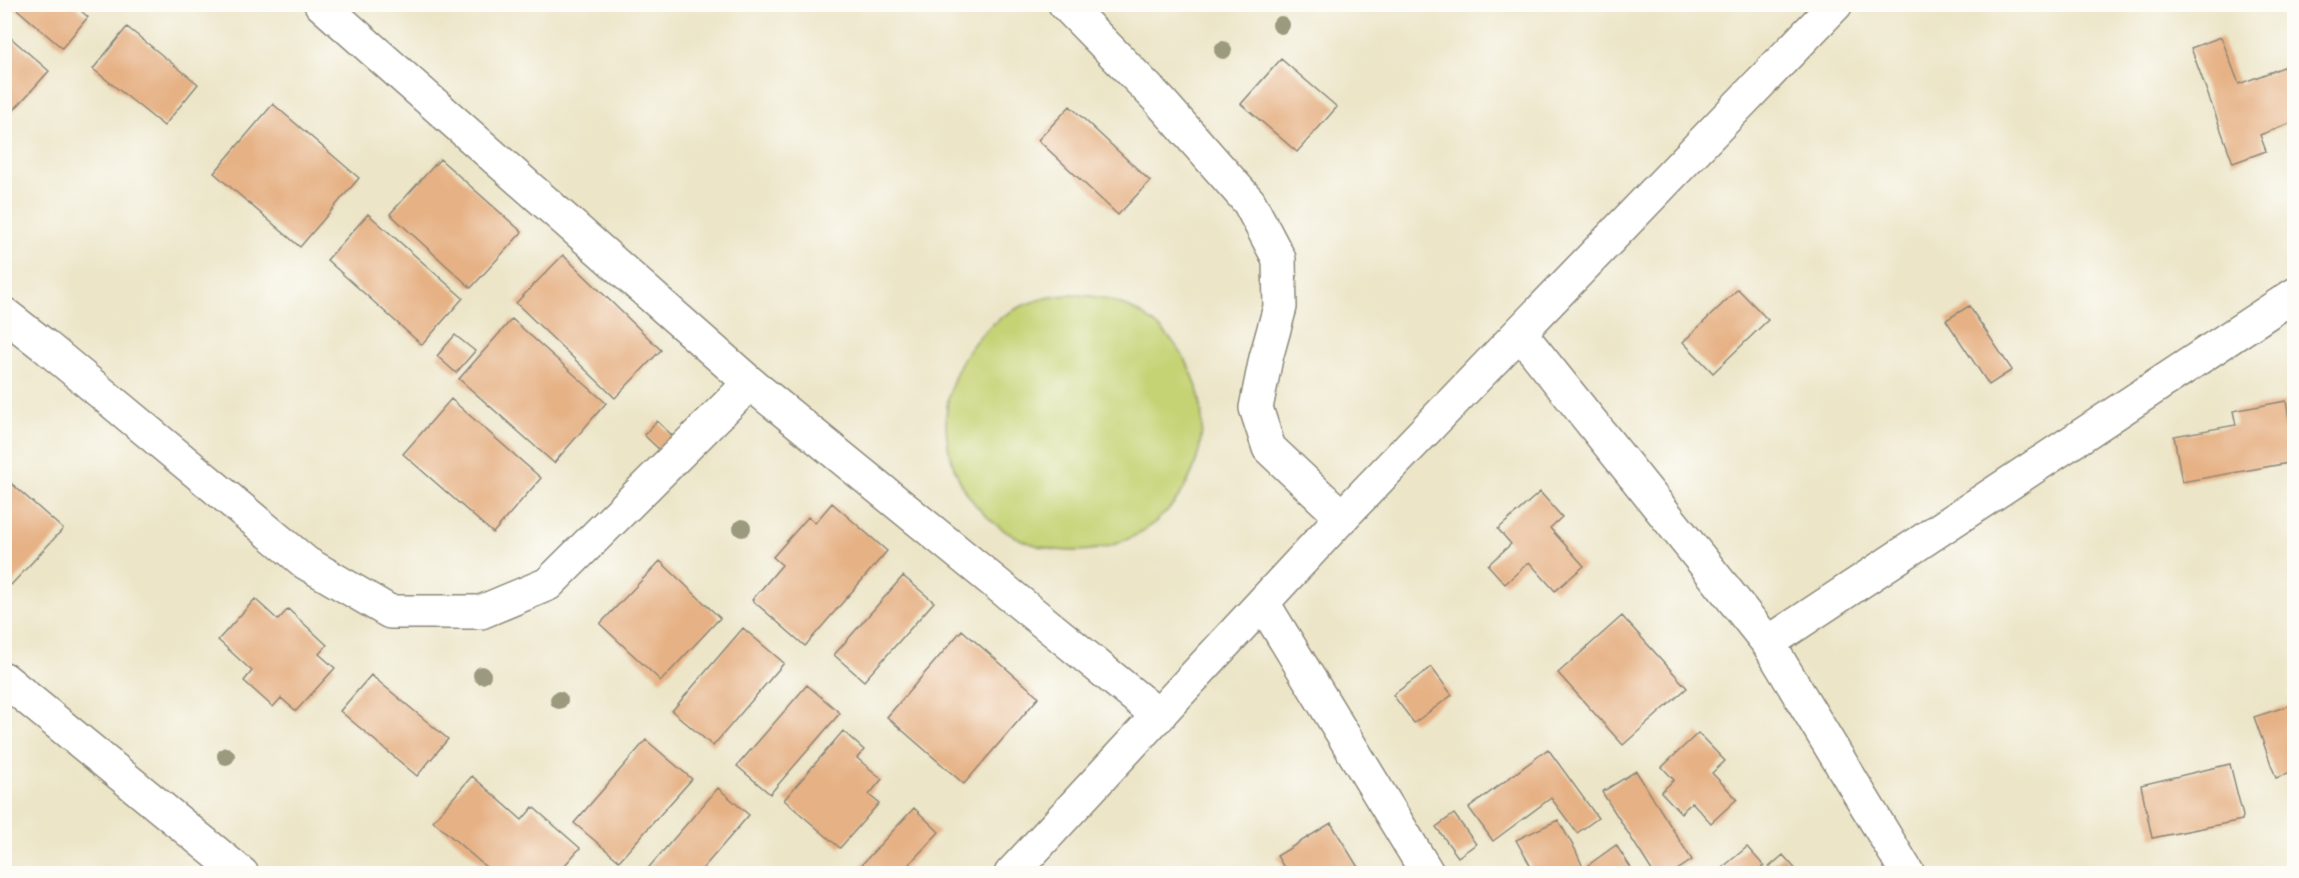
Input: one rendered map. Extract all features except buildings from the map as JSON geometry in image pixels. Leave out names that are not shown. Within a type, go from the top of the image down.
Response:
[{"type":"street","points":[[321,4],[750,383],[1159,716]]},
{"type":"street","points":[[1065,4],[1159,100],[1250,202],[1279,259],[1280,308],[1266,358],[1256,408],[1269,448],[1342,516]]},
{"type":"street","points":[[1011,873],[1342,516],[1836,4]]},
{"type":"street","points":[[1768,643],[2295,295]]},
{"type":"street","points":[[4,314],[306,563],[390,612],[481,612],[548,584],[750,383]]},
{"type":"street","points":[[1520,333],[1768,643],[1908,873]]},
{"type":"street","points":[[1263,603],[1428,873]]},
{"type":"street","points":[[8,688],[242,873]]},
{"type":"green space","points":[[1074,295],[1099,297],[1134,310],[1155,324],[1173,342],[1192,374],[1200,398],[1202,423],[1200,448],[1187,483],[1173,504],[1155,522],[1123,541],[1099,549],[1074,551],[1049,549],[1014,536],[993,522],[975,504],[956,472],[948,448],[946,423],[948,398],[961,363],[975,342],[993,324],[1025,305],[1049,297]]}]
